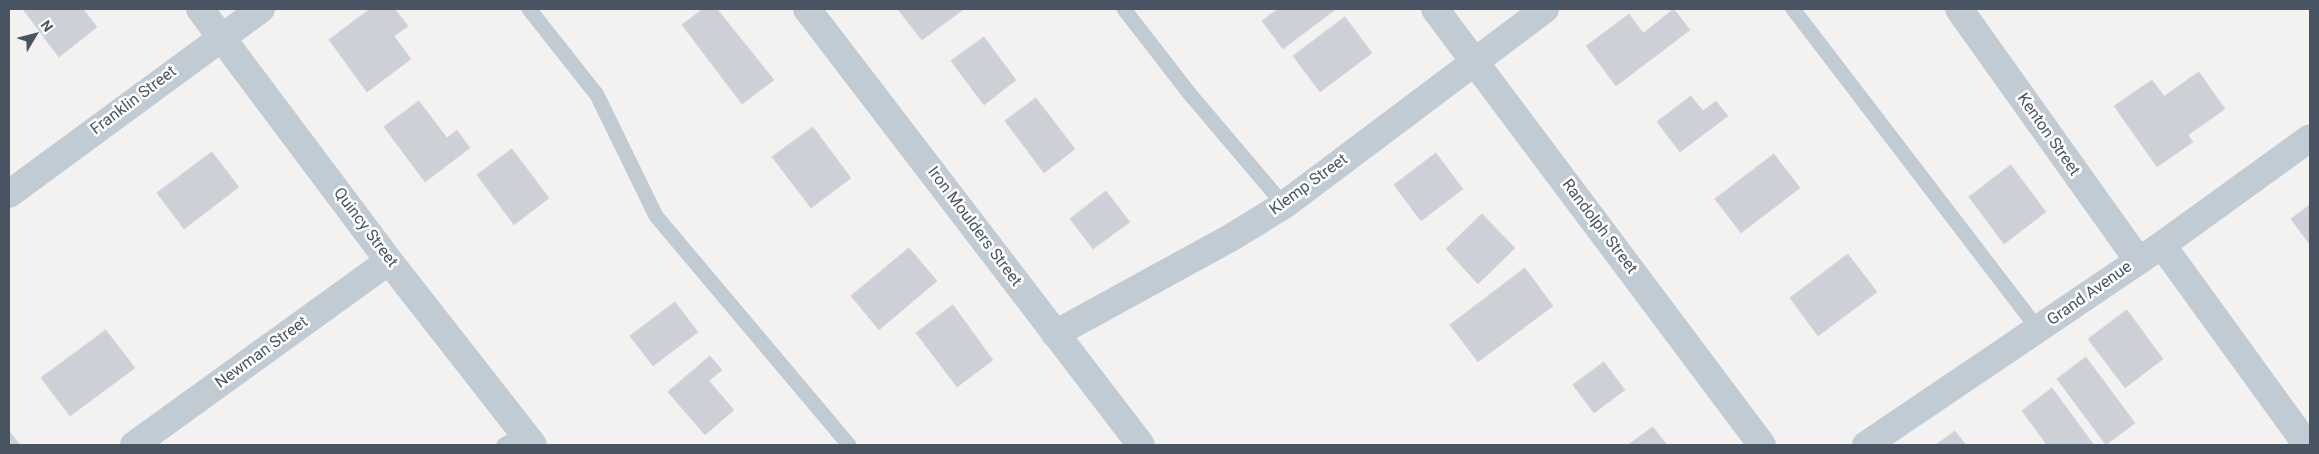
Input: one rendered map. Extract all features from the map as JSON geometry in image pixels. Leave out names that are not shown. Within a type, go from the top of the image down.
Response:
[{"type":"street","name":"Quincy Street","points":[[200,9],[389,261],[521,442]]},
{"type":"street","name":"Franklin Street","points":[[9,194],[261,9]]},
{"type":"street","name":"Iron Moulders Street","points":[[807,9],[1141,445]]},
{"type":"street","name":"Randolph Street","points":[[1435,9],[1762,445]]},
{"type":"street","name":"Klemp Street","points":[[1055,334],[1232,237],[1284,204],[1545,9]]},
{"type":"street","name":"Kenton Street","points":[[1958,9],[2138,260]]},
{"type":"street","name":"Grand Avenue","points":[[1866,445],[2162,245],[2310,138]]},
{"type":"street","points":[[2162,245],[2307,445]]},
{"type":"street","name":"Newman Street","points":[[134,445],[389,261]]},
{"type":"lane","points":[[529,9],[597,95],[656,216],[849,445]]},
{"type":"lane","points":[[1124,9],[1189,92],[1284,204]]},
{"type":"lane","points":[[1793,9],[2038,329]]},
{"type":"building","points":[[23,9],[83,9],[97,27],[59,57]]},
{"type":"building","points":[[370,9],[395,9],[408,26],[394,36],[411,59],[367,92],[329,40]]},
{"type":"building","points":[[703,9],[717,9],[774,80],[742,104],[682,25]]},
{"type":"building","points":[[898,9],[964,9],[922,40]]},
{"type":"building","points":[[1278,9],[1336,9],[1283,49],[1262,21]]},
{"type":"building","points":[[1674,9],[1690,30],[1616,86],[1586,46],[1629,14],[1643,33]]},
{"type":"building","points":[[1345,17],[1372,53],[1320,92],[1293,56]]},
{"type":"building","points":[[984,37],[1016,80],[984,105],[951,61]]},
{"type":"building","points":[[2199,72],[2225,109],[2188,135],[2193,142],[2157,167],[2114,106],[2152,80],[2164,96]]},
{"type":"building","points":[[1691,96],[1703,111],[1716,101],[1728,116],[1680,152],[1657,122]]},
{"type":"building","points":[[1036,98],[1075,149],[1044,173],[1005,121]]},
{"type":"building","points":[[419,101],[447,138],[457,130],[470,148],[425,182],[384,127]]},
{"type":"building","points":[[813,127],[851,178],[811,208],[772,157]]},
{"type":"building","points":[[512,149],[549,198],[514,225],[477,175]]},
{"type":"building","points":[[212,152],[239,187],[184,229],[157,193]]},
{"type":"building","points":[[1436,153],[1463,189],[1421,221],[1394,185]]},
{"type":"building","points":[[1774,154],[1800,188],[1741,233],[1715,199]]},
{"type":"building","points":[[2011,165],[2046,212],[2004,244],[1969,197]]},
{"type":"building","points":[[1106,191],[1130,222],[1093,249],[1070,219]]},
{"type":"building","points":[[2310,205],[2310,245],[2291,219]]},
{"type":"building","points":[[1482,214],[1515,248],[1478,284],[1446,249]]},
{"type":"building","points":[[909,248],[937,281],[879,330],[851,296]]},
{"type":"building","points":[[1848,254],[1877,292],[1818,336],[1790,298]]},
{"type":"building","points":[[1525,268],[1553,306],[1478,362],[1450,325]]},
{"type":"building","points":[[675,302],[698,332],[653,366],[630,336]]},
{"type":"building","points":[[953,305],[993,360],[957,387],[916,333]]},
{"type":"building","points":[[2127,310],[2163,359],[2125,388],[2088,339]]},
{"type":"building","points":[[106,330],[135,368],[70,416],[41,378]]},
{"type":"building","points":[[710,356],[722,370],[709,381],[734,410],[705,435],[668,392]]},
{"type":"building","points":[[2086,357],[2135,423],[2106,445],[2057,379]]},
{"type":"building","points":[[1604,362],[1625,390],[1594,413],[1573,385]]},
{"type":"building","points":[[2052,388],[2094,445],[2047,445],[2022,411]]},
{"type":"building","points":[[1653,427],[1667,445],[1628,445]]},
{"type":"building","points":[[9,431],[20,445],[9,445]]},
{"type":"building","points":[[1955,431],[1966,445],[1936,445]]}]
